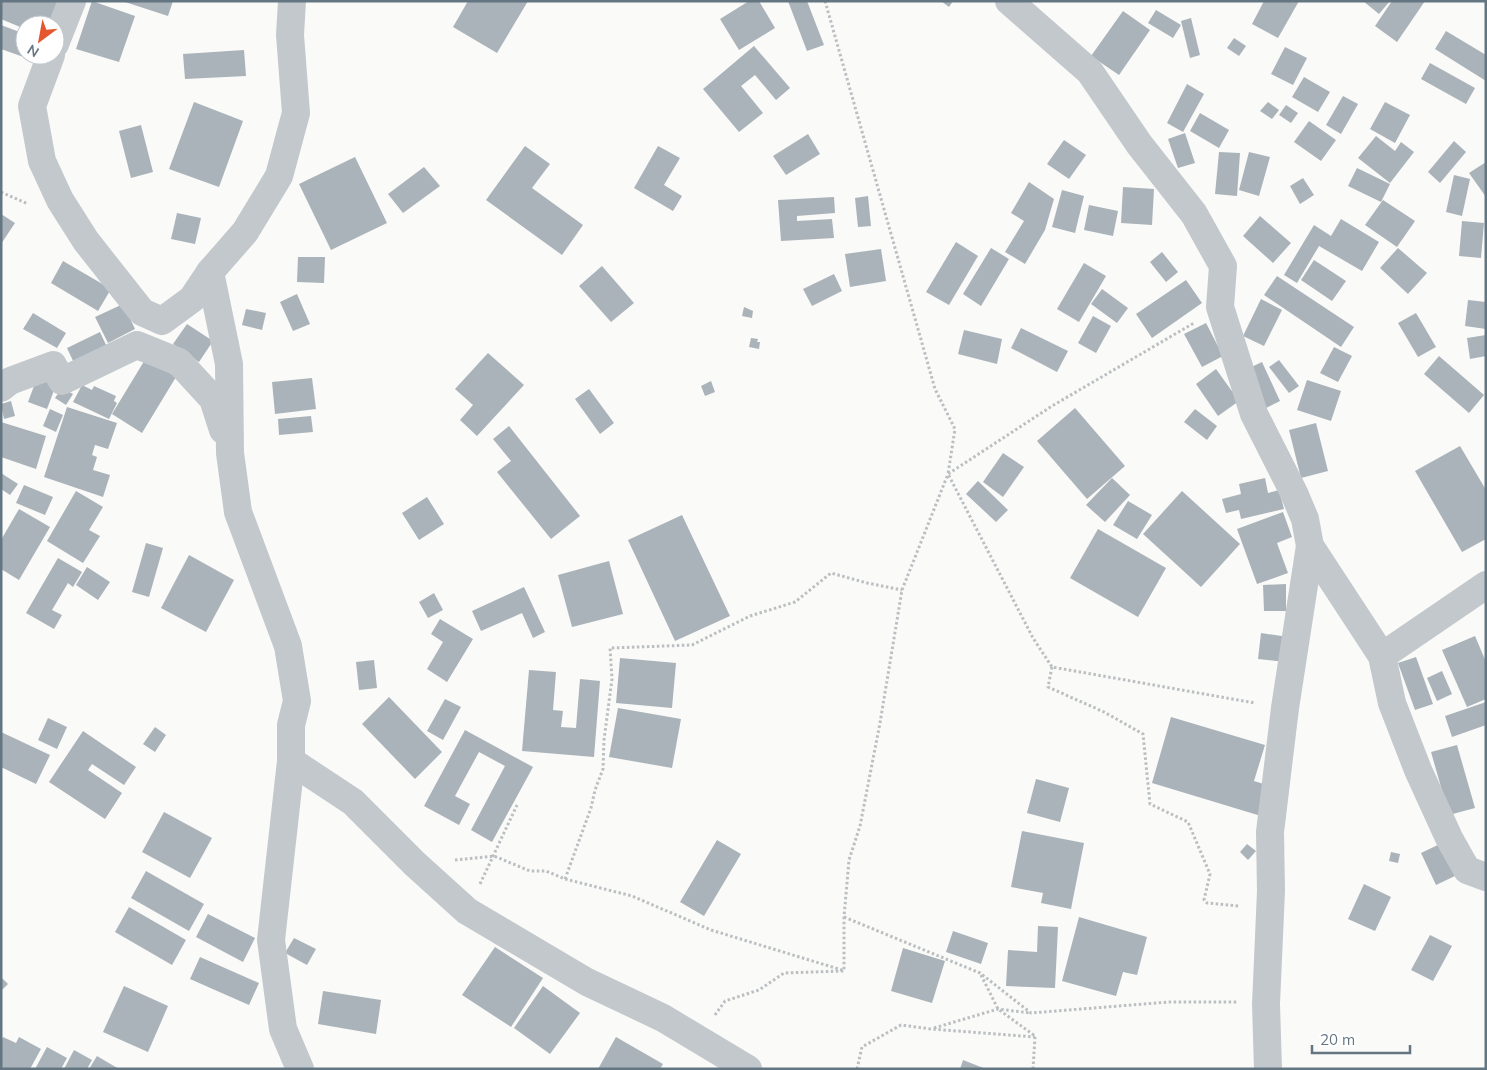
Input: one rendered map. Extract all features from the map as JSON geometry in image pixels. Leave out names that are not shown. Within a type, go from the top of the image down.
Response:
[{"type":"street","points":[[65,19],[72,1]]},
{"type":"street","points":[[47,65],[32,106],[42,161],[60,200],[86,241],[142,312],[162,321],[192,299],[210,272],[245,232],[279,176],[296,113],[290,34],[292,1]]},
{"type":"street","points":[[1009,1],[1090,72],[1139,144],[1194,214],[1223,266],[1220,306],[1254,414],[1294,492],[1304,518],[1310,546],[1285,708],[1270,832],[1271,891],[1266,1004],[1268,1069]]},
{"type":"street","points":[[210,272],[229,364],[230,453],[238,512],[288,646],[297,701],[291,725],[292,761],[271,940],[283,1028],[300,1069]]},
{"type":"street","points":[[1,388],[10,381],[52,365],[62,381],[137,345],[179,362],[213,399],[230,453]]},
{"type":"street","points":[[1310,546],[1382,656],[1392,703],[1418,770],[1448,838],[1466,870],[1486,877]]},
{"type":"street","points":[[1382,656],[1486,585]]},
{"type":"street","points":[[292,761],[353,802],[415,864],[467,911],[587,982],[663,1018],[706,1053],[748,1069]]},
{"type":"path","points":[[825,1],[935,389],[955,429],[948,474],[902,590],[861,817],[849,860],[844,917],[844,971]]},
{"type":"path","points":[[948,474],[1052,406],[1157,346],[1220,306]]},
{"type":"path","points":[[948,474],[1032,638],[1052,666],[1285,708]]},
{"type":"path","points":[[565,879],[603,769],[604,740],[612,679],[610,648],[692,645],[750,616],[795,602],[831,573],[902,590]]},
{"type":"path","points":[[1052,666],[1048,687],[1104,712],[1143,734],[1150,804],[1188,822],[1210,874],[1204,900],[1207,903],[1241,906]]},
{"type":"path","points":[[467,911],[517,805]]},
{"type":"path","points":[[415,864],[494,856],[530,871],[546,871],[565,879],[632,896],[711,930],[844,971]]},
{"type":"path","points":[[844,917],[980,973],[1031,1013]]},
{"type":"path","points":[[706,1053],[725,1001],[759,990],[784,973],[844,971]]},
{"type":"path","points":[[980,973],[998,1009],[1036,1037]]},
{"type":"path","points":[[931,1029],[998,1009],[1031,1013],[1169,1002],[1240,1002]]},
{"type":"path","points":[[858,1069],[862,1047],[901,1025],[1036,1037]]},
{"type":"path","points":[[1033,1069],[1036,1037]]},
{"type":"building","points":[[1,1],[64,1],[58,15],[15,15],[15,25],[1,19]]},
{"type":"building","points":[[92,1],[135,16],[119,62],[76,49]]},
{"type":"building","points":[[122,1],[173,1],[168,16]]},
{"type":"building","points":[[468,1],[528,1],[497,53],[453,27]]},
{"type":"building","points":[[749,1],[759,1],[775,28],[739,50],[720,19]]},
{"type":"building","points":[[788,1],[807,1],[824,45],[807,51]]},
{"type":"building","points":[[941,1],[953,1],[949,7]]},
{"type":"building","points":[[1264,1],[1299,1],[1278,38],[1252,24]]},
{"type":"building","points":[[1363,1],[1390,1],[1379,14]]},
{"type":"building","points":[[1392,1],[1425,1],[1397,42],[1375,26]]},
{"type":"building","points":[[1156,10],[1181,25],[1173,38],[1148,23]]},
{"type":"building","points":[[1123,11],[1150,30],[1119,75],[1091,56]]},
{"type":"building","points":[[1191,18],[1200,55],[1190,58],[1181,21]]},
{"type":"building","points":[[1,25],[15,30],[15,54],[1,49]]},
{"type":"building","points":[[1446,31],[1486,55],[1486,81],[1435,49]]},
{"type":"building","points":[[1234,38],[1246,46],[1239,56],[1227,48]]},
{"type":"building","points":[[754,46],[790,88],[776,100],[755,75],[741,86],[763,113],[739,132],[703,89]]},
{"type":"building","points":[[1285,47],[1307,58],[1293,85],[1271,74]]},
{"type":"building","points":[[244,50],[246,76],[185,79],[183,54]]},
{"type":"building","points":[[1430,63],[1475,88],[1466,104],[1421,79]]},
{"type":"building","points":[[1304,77],[1330,92],[1318,112],[1292,97]]},
{"type":"building","points":[[1187,84],[1204,94],[1183,132],[1167,123]]},
{"type":"building","points":[[1343,96],[1358,104],[1341,134],[1326,125]]},
{"type":"building","points":[[194,102],[243,121],[219,187],[169,169]]},
{"type":"building","points":[[1268,102],[1279,110],[1272,119],[1260,111]]},
{"type":"building","points":[[1385,102],[1410,115],[1395,143],[1370,129]]},
{"type":"building","points":[[1286,105],[1298,113],[1291,123],[1279,115]]},
{"type":"building","points":[[1200,113],[1229,130],[1219,148],[1190,131]]},
{"type":"building","points":[[1309,121],[1336,140],[1321,161],[1294,142]]},
{"type":"building","points":[[141,125],[153,172],[131,178],[119,131]]},
{"type":"building","points":[[1185,133],[1195,163],[1178,168],[1168,139]]},
{"type":"building","points":[[808,134],[820,154],[786,175],[773,156]]},
{"type":"building","points":[[1376,136],[1395,151],[1401,142],[1414,152],[1390,183],[1358,158]]},
{"type":"building","points":[[1064,140],[1086,155],[1069,179],[1047,164]]},
{"type":"building","points":[[1454,141],[1466,152],[1440,183],[1428,172]]},
{"type":"building","points":[[525,146],[550,164],[532,188],[583,225],[562,255],[486,200]]},
{"type":"building","points":[[658,146],[680,158],[664,185],[682,196],[673,211],[634,188]]},
{"type":"building","points":[[1219,152],[1240,153],[1237,196],[1215,194]]},
{"type":"building","points":[[1249,152],[1270,157],[1259,196],[1239,190]]},
{"type":"building","points":[[355,157],[387,223],[331,250],[299,184]]},
{"type":"building","points":[[1486,162],[1486,197],[1469,173]]},
{"type":"building","points":[[424,167],[440,186],[403,213],[388,194]]},
{"type":"building","points":[[1357,168],[1390,184],[1381,202],[1348,186]]},
{"type":"building","points":[[1454,175],[1470,179],[1462,216],[1446,212]]},
{"type":"building","points":[[1303,178],[1314,195],[1300,204],[1290,186]]},
{"type":"building","points":[[1029,182],[1054,199],[1045,230],[1025,264],[1005,252],[1024,221],[1011,213]]},
{"type":"building","points":[[1123,187],[1154,189],[1152,225],[1121,223]]},
{"type":"building","points":[[1062,190],[1084,196],[1075,233],[1052,227]]},
{"type":"building","points":[[868,196],[871,226],[858,227],[855,198]]},
{"type":"building","points":[[834,197],[835,213],[797,216],[797,221],[832,219],[834,238],[781,241],[778,200]]},
{"type":"building","points":[[1383,200],[1415,221],[1397,247],[1365,225]]},
{"type":"building","points":[[1089,205],[1118,211],[1113,236],[1084,230]]},
{"type":"building","points":[[177,213],[201,218],[195,244],[171,239]]},
{"type":"building","points":[[1,214],[15,223],[1,244]]},
{"type":"building","points":[[1260,216],[1291,243],[1273,263],[1243,236]]},
{"type":"building","points":[[1341,219],[1379,242],[1362,271],[1319,246],[1297,283],[1284,275],[1314,225],[1331,236]]},
{"type":"building","points":[[1462,221],[1484,223],[1481,258],[1459,256]]},
{"type":"building","points":[[956,242],[978,256],[949,305],[926,292]]},
{"type":"building","points":[[991,248],[1009,259],[981,306],[963,294]]},
{"type":"building","points":[[1398,248],[1427,273],[1408,294],[1380,268]]},
{"type":"building","points":[[881,249],[886,281],[850,287],[845,254]]},
{"type":"building","points":[[1162,252],[1178,272],[1166,282],[1150,262]]},
{"type":"building","points":[[298,257],[325,257],[324,283],[297,282]]},
{"type":"building","points":[[1314,260],[1346,281],[1332,301],[1301,280]]},
{"type":"building","points":[[63,261],[111,289],[98,311],[51,283]]},
{"type":"building","points":[[1084,263],[1106,276],[1079,322],[1057,309]]},
{"type":"building","points":[[602,266],[634,303],[611,322],[579,286]]},
{"type":"building","points":[[834,274],[842,291],[812,306],[803,289]]},
{"type":"building","points":[[1277,276],[1354,327],[1341,347],[1264,295]]},
{"type":"building","points":[[1186,280],[1202,303],[1152,338],[1136,314]]},
{"type":"building","points":[[1102,289],[1128,308],[1117,323],[1091,304]]},
{"type":"building","points":[[297,294],[310,324],[293,331],[280,302]]},
{"type":"building","points":[[1261,299],[1282,310],[1264,346],[1243,336]]},
{"type":"building","points":[[1468,300],[1486,302],[1486,329],[1465,326]]},
{"type":"building","points":[[123,304],[135,329],[108,343],[95,317]]},
{"type":"building","points":[[744,307],[753,311],[752,318],[742,316]]},
{"type":"building","points":[[246,309],[266,313],[262,330],[242,325]]},
{"type":"building","points":[[33,313],[66,333],[57,348],[23,329]]},
{"type":"building","points":[[1416,313],[1436,347],[1418,357],[1398,323]]},
{"type":"building","points":[[1093,316],[1111,326],[1096,353],[1078,343]]},
{"type":"building","points":[[1206,323],[1223,356],[1202,367],[1184,334]]},
{"type":"building","points":[[187,324],[213,341],[199,362],[173,344]]},
{"type":"building","points":[[1021,328],[1068,351],[1057,372],[1011,348]]},
{"type":"building","points":[[964,330],[1002,339],[997,364],[958,354]]},
{"type":"building","points":[[100,332],[107,347],[74,363],[67,348]]},
{"type":"building","points":[[1486,335],[1486,356],[1470,359],[1467,338]]},
{"type":"building","points":[[751,338],[758,339],[757,342],[760,342],[759,349],[749,347]]},
{"type":"building","points":[[1334,347],[1352,356],[1338,382],[1320,373]]},
{"type":"building","points":[[488,353],[524,385],[477,436],[460,420],[473,405],[455,389]]},
{"type":"building","points":[[1439,356],[1484,395],[1469,413],[1424,374]]},
{"type":"building","points":[[146,358],[176,377],[142,433],[112,414]]},
{"type":"building","points":[[1279,360],[1299,386],[1289,393],[1269,367]]},
{"type":"building","points":[[1262,362],[1280,401],[1262,410],[1243,371]]},
{"type":"building","points":[[1216,369],[1239,401],[1218,416],[1196,384]]},
{"type":"building","points":[[37,378],[56,385],[47,409],[28,402]]},
{"type":"building","points":[[312,378],[316,409],[275,414],[272,382]]},
{"type":"building","points":[[1307,380],[1341,391],[1331,421],[1297,410]]},
{"type":"building","points":[[711,381],[715,392],[705,396],[701,386]]},
{"type":"building","points":[[82,385],[92,390],[94,386],[116,396],[114,401],[117,403],[109,419],[73,402]]},
{"type":"building","points":[[62,388],[73,394],[66,405],[55,398]]},
{"type":"building","points":[[589,389],[614,423],[600,434],[575,399]]},
{"type":"building","points":[[11,401],[15,416],[4,419],[1,404]]},
{"type":"building","points":[[67,407],[117,423],[108,449],[95,445],[92,455],[97,457],[93,470],[110,475],[103,497],[44,477]]},
{"type":"building","points":[[1075,408],[1125,466],[1087,499],[1037,441]]},
{"type":"building","points":[[50,409],[63,415],[56,432],[43,426]]},
{"type":"building","points":[[1195,409],[1217,426],[1207,440],[1184,422]]},
{"type":"building","points":[[311,416],[313,432],[279,435],[278,419]]},
{"type":"building","points":[[1,422],[46,436],[36,469],[1,457]]},
{"type":"building","points":[[1316,423],[1328,471],[1301,478],[1289,430]]},
{"type":"building","points":[[509,426],[580,516],[551,539],[497,472],[511,461],[493,439]]},
{"type":"building","points":[[1460,446],[1486,490],[1486,539],[1462,552],[1415,471]]},
{"type":"building","points":[[1003,453],[1024,467],[1003,497],[983,482]]},
{"type":"building","points":[[1,473],[18,484],[10,495],[1,489]]},
{"type":"building","points":[[1112,478],[1130,495],[1105,522],[1086,505]]},
{"type":"building","points":[[1265,478],[1268,493],[1279,490],[1284,509],[1241,519],[1239,510],[1226,513],[1222,499],[1241,494],[1239,484]]},
{"type":"building","points":[[978,481],[1008,510],[996,522],[966,494]]},
{"type":"building","points":[[24,485],[53,497],[45,515],[16,503]]},
{"type":"building","points":[[76,491],[103,507],[89,530],[100,536],[83,563],[47,541]]},
{"type":"building","points":[[1182,491],[1240,544],[1201,587],[1143,534]]},
{"type":"building","points":[[427,497],[444,524],[419,540],[402,513]]},
{"type":"building","points":[[1128,501],[1152,515],[1137,539],[1113,525]]},
{"type":"building","points":[[19,509],[50,527],[19,580],[1,569],[1,540]]},
{"type":"building","points":[[1283,512],[1292,537],[1277,543],[1288,573],[1257,584],[1237,529]]},
{"type":"building","points":[[682,515],[730,616],[675,641],[628,540]]},
{"type":"building","points":[[1098,529],[1166,568],[1138,617],[1070,578]]},
{"type":"building","points":[[146,543],[163,548],[149,597],[132,592]]},
{"type":"building","points":[[189,555],[234,580],[206,632],[161,608]]},
{"type":"building","points":[[58,558],[82,572],[73,587],[68,583],[52,610],[62,615],[54,629],[26,613]]},
{"type":"building","points":[[609,561],[623,614],[572,627],[558,575]]},
{"type":"building","points":[[87,567],[110,582],[98,600],[76,585]]},
{"type":"building","points":[[1286,584],[1286,611],[1264,611],[1263,585]]},
{"type":"building","points":[[524,587],[545,632],[533,638],[522,613],[481,631],[472,611]]},
{"type":"building","points":[[434,593],[443,610],[428,618],[419,602]]},
{"type":"building","points":[[440,619],[473,639],[447,682],[427,669],[443,642],[431,634]]},
{"type":"building","points":[[1261,633],[1288,637],[1285,662],[1258,659]]},
{"type":"building","points":[[1475,636],[1486,662],[1486,699],[1467,707],[1442,650]]},
{"type":"building","points":[[1416,657],[1433,704],[1415,710],[1398,663]]},
{"type":"building","points":[[620,658],[676,663],[672,708],[616,703]]},
{"type":"building","points":[[374,660],[377,688],[359,690],[356,662]]},
{"type":"building","points":[[529,670],[556,672],[553,710],[563,711],[561,727],[576,728],[580,679],[600,681],[594,757],[522,751]]},
{"type":"building","points":[[1442,671],[1452,694],[1437,701],[1427,678]]},
{"type":"building","points":[[389,697],[442,752],[415,779],[362,724]]},
{"type":"building","points":[[445,699],[461,707],[443,740],[427,731]]},
{"type":"building","points":[[1486,702],[1486,725],[1452,737],[1445,716]]},
{"type":"building","points":[[618,708],[681,719],[672,768],[609,757]]},
{"type":"building","points":[[1171,717],[1265,745],[1254,781],[1270,786],[1261,816],[1152,783]]},
{"type":"building","points":[[48,718],[67,727],[57,749],[38,740]]},
{"type":"building","points":[[155,727],[166,735],[155,752],[143,744]]},
{"type":"building","points":[[465,730],[533,767],[492,842],[471,830],[505,766],[479,752],[455,796],[470,804],[459,825],[424,806]]},
{"type":"building","points":[[83,731],[136,767],[124,785],[92,764],[88,770],[122,793],[105,819],[49,782]]},
{"type":"building","points":[[1,732],[50,755],[36,784],[1,767]]},
{"type":"building","points":[[1457,745],[1475,808],[1449,815],[1431,752]]},
{"type":"building","points":[[1036,779],[1069,788],[1060,822],[1027,813]]},
{"type":"building","points":[[164,812],[212,838],[190,878],[142,852]]},
{"type":"building","points":[[1022,831],[1084,843],[1071,909],[1041,903],[1043,893],[1011,887]]},
{"type":"building","points":[[717,840],[741,854],[704,916],[680,902]]},
{"type":"building","points":[[1442,843],[1457,875],[1436,885],[1421,853]]},
{"type":"building","points":[[1247,844],[1256,851],[1248,860],[1240,852]]},
{"type":"building","points":[[1391,852],[1400,854],[1398,863],[1389,861]]},
{"type":"building","points":[[146,871],[204,904],[189,931],[131,898]]},
{"type":"building","points":[[1364,884],[1391,897],[1375,931],[1348,919]]},
{"type":"building","points":[[129,907],[186,940],[172,965],[115,932]]},
{"type":"building","points":[[208,914],[255,938],[243,962],[196,937]]},
{"type":"building","points":[[1079,917],[1147,937],[1137,975],[1123,972],[1116,996],[1062,981]]},
{"type":"building","points":[[1038,926],[1058,927],[1055,988],[1006,986],[1008,950],[1037,952]]},
{"type":"building","points":[[953,931],[988,943],[981,964],[946,952]]},
{"type":"building","points":[[1430,935],[1452,946],[1433,981],[1411,970]]},
{"type":"building","points":[[294,938],[316,949],[307,965],[285,953]]},
{"type":"building","points":[[495,947],[543,978],[511,1027],[462,995]]},
{"type":"building","points":[[903,948],[945,961],[932,1003],[891,991]]},
{"type":"building","points":[[200,957],[259,983],[249,1005],[190,979]]},
{"type":"building","points":[[1,977],[8,984],[1,991]]},
{"type":"building","points":[[124,986],[168,1006],[148,1052],[103,1032]]},
{"type":"building","points":[[543,986],[580,1013],[550,1054],[514,1028]]},
{"type":"building","points":[[323,991],[381,1000],[376,1034],[318,1024]]},
{"type":"building","points":[[3,1037],[16,1043],[19,1037],[41,1049],[30,1069],[1,1069],[1,1041]]},
{"type":"building","points":[[616,1037],[663,1064],[660,1069],[598,1069]]},
{"type":"building","points":[[47,1047],[67,1058],[61,1069],[35,1069]]},
{"type":"building","points":[[74,1050],[92,1060],[87,1069],[64,1069]]},
{"type":"building","points":[[97,1056],[119,1069],[89,1069]]},
{"type":"building","points":[[963,1060],[986,1069],[960,1069]]}]
